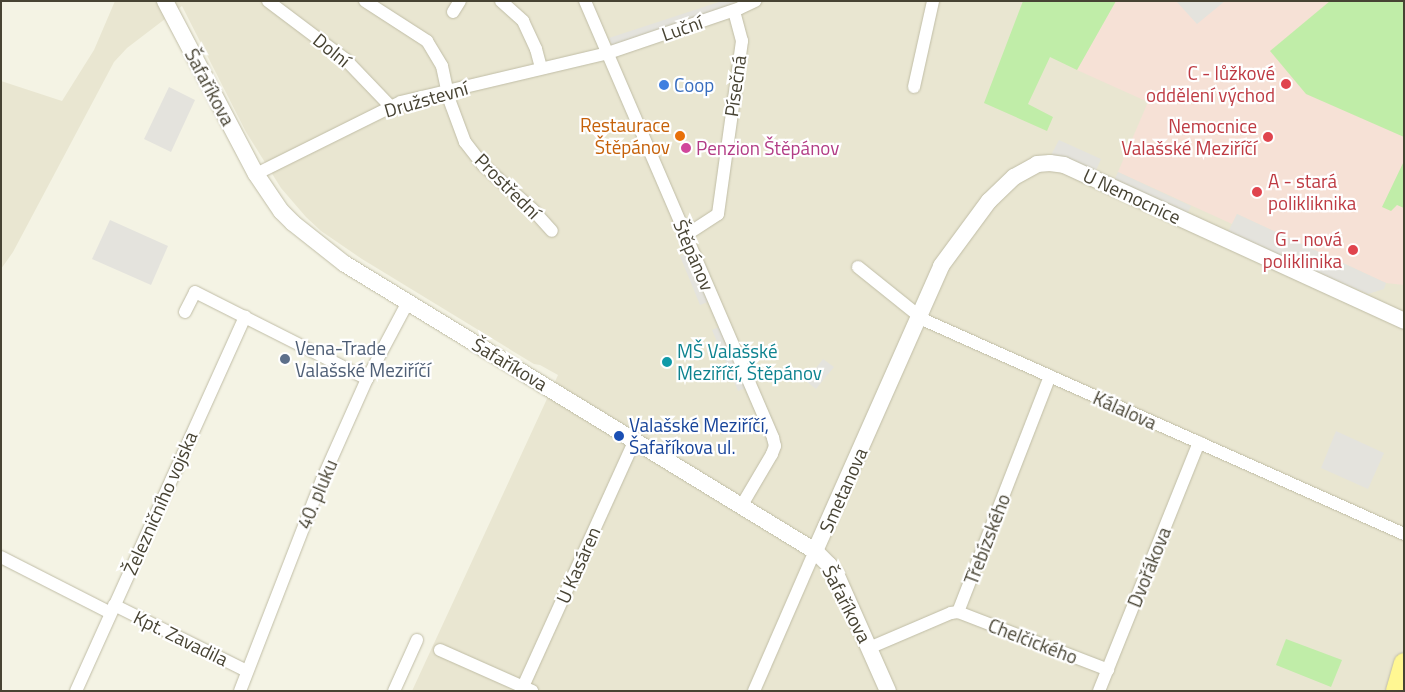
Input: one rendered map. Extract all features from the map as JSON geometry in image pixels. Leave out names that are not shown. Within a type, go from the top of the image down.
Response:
[{"type":"main road","points":[[1396,691],[1404,663]]},
{"type":"street","name":"Šafaříkova","points":[[165,1],[256,174],[282,210],[307,236],[331,255],[815,551],[829,564],[836,576],[888,691]]},
{"type":"street","name":"Dolní","points":[[268,1],[345,59],[390,106]]},
{"type":"street","name":"Prostřední","points":[[365,1],[427,41],[442,66],[447,90],[465,142],[483,165],[533,210],[552,231]]},
{"type":"street","points":[[501,1],[523,21],[536,49],[541,68]]},
{"type":"street","name":"Štěpánov","points":[[585,1],[774,443],[772,454],[742,505]]},
{"type":"street","points":[[914,87],[932,1]]},
{"type":"street","name":"Luční","points":[[608,53],[734,10],[749,3]]},
{"type":"street","name":"Písečná","points":[[686,235],[718,214],[742,41],[734,10]]},
{"type":"street","name":"Družstevní","points":[[256,174],[390,106],[447,90],[608,53]]},
{"type":"street","name":"U Nemocnice","points":[[918,316],[946,257],[989,201],[1021,172],[1037,164],[1050,163],[1072,169],[1404,321]]},
{"type":"street","name":"Kálalova","points":[[858,267],[918,316],[1404,534]]},
{"type":"street","points":[[185,312],[195,292],[368,379]]},
{"type":"street","name":"40. pluku","points":[[240,691],[303,526],[368,379],[408,302]]},
{"type":"street","name":"Železničního vojska","points":[[76,691],[245,316]]},
{"type":"street","name":"Smetanova","points":[[754,691],[918,316]]},
{"type":"street","name":"Třebízského","points":[[958,612],[1050,376]]},
{"type":"street","name":"U Kasáren","points":[[525,689],[634,440]]},
{"type":"street","name":"Dvořákova","points":[[1099,691],[1199,442]]},
{"type":"street","name":"Kpt. Zavadila","points":[[1,557],[247,671]]},
{"type":"street","points":[[869,648],[951,613],[958,612]]},
{"type":"street","name":"Chelčického","points":[[958,612],[1108,670]]},
{"type":"street","points":[[394,691],[417,640]]},
{"type":"street","points":[[440,650],[525,689]]},
{"type":"shaded area","points":[[115,1],[1404,1],[1404,691],[412,691],[558,375],[540,365],[534,364],[362,259],[321,231],[306,217],[281,188],[246,132],[182,6],[127,48],[114,62],[13,252],[1,269],[1,81],[62,101],[94,50]]},
{"type":"shaded area","points":[[722,1],[734,1],[736,8],[613,49],[609,38]]},
{"type":"shaded area","name":"Nemocnice Valašské Meziříčí","points":[[1116,1],[1404,1],[1404,285],[1386,283],[1237,214],[1232,224],[1118,172],[1148,102],[1077,70]]},
{"type":"shaded area","points":[[1176,1],[1225,1],[1197,24]]},
{"type":"shaded area","points":[[169,87],[195,100],[171,152],[144,139]]},
{"type":"shaded area","points":[[1059,140],[1101,159],[1094,175],[1051,155]]},
{"type":"shaded area","points":[[1118,172],[1191,206],[1184,220],[1111,187]]},
{"type":"shaded area","points":[[1237,214],[1386,283],[1384,289],[1368,294],[1227,234]]},
{"type":"shaded area","points":[[110,220],[168,246],[151,285],[92,259]]},
{"type":"shaded area","points":[[688,253],[708,302],[700,305],[680,256]]},
{"type":"shaded area","points":[[719,327],[746,388],[738,391],[712,330]]},
{"type":"shaded area","points":[[823,359],[834,367],[816,389],[806,381]]},
{"type":"shaded area","points":[[1336,431],[1384,453],[1368,489],[1321,468]]},
{"type":"green space","points":[[1023,1],[1116,1],[1077,70],[1050,57],[1028,104],[1053,117],[1047,131],[984,103]]},
{"type":"green space","points":[[1330,1],[1404,1],[1404,137],[1306,94],[1270,51]]},
{"type":"green space","points":[[1404,161],[1404,208],[1397,205],[1391,211],[1382,207]]},
{"type":"green space","points":[[1286,639],[1342,660],[1331,687],[1276,665]]},
{"type":"place","name":"C - lůžkové oddělení východ","points":[[1286,84]]},
{"type":"place","name":"Coop","points":[[664,85]]},
{"type":"place","name":"Restaurace Štěpánov","points":[[680,136]]},
{"type":"place","name":"Nemocnice Valašské Meziříčí","points":[[1268,137]]},
{"type":"place","name":"Penzion Štěpánov","points":[[686,148]]},
{"type":"place","name":"A - stará polikliknika","points":[[1257,192]]},
{"type":"place","name":"G - nová poliklinika","points":[[1353,250]]},
{"type":"place","name":"Vena-Trade Valašské Meziříčí","points":[[285,359]]},
{"type":"place","name":"MŠ Valašské Meziříčí, Štěpánov","points":[[667,362]]},
{"type":"place","name":"Valašské Meziříčí, Šafaříkova ul.","points":[[619,436]]}]
